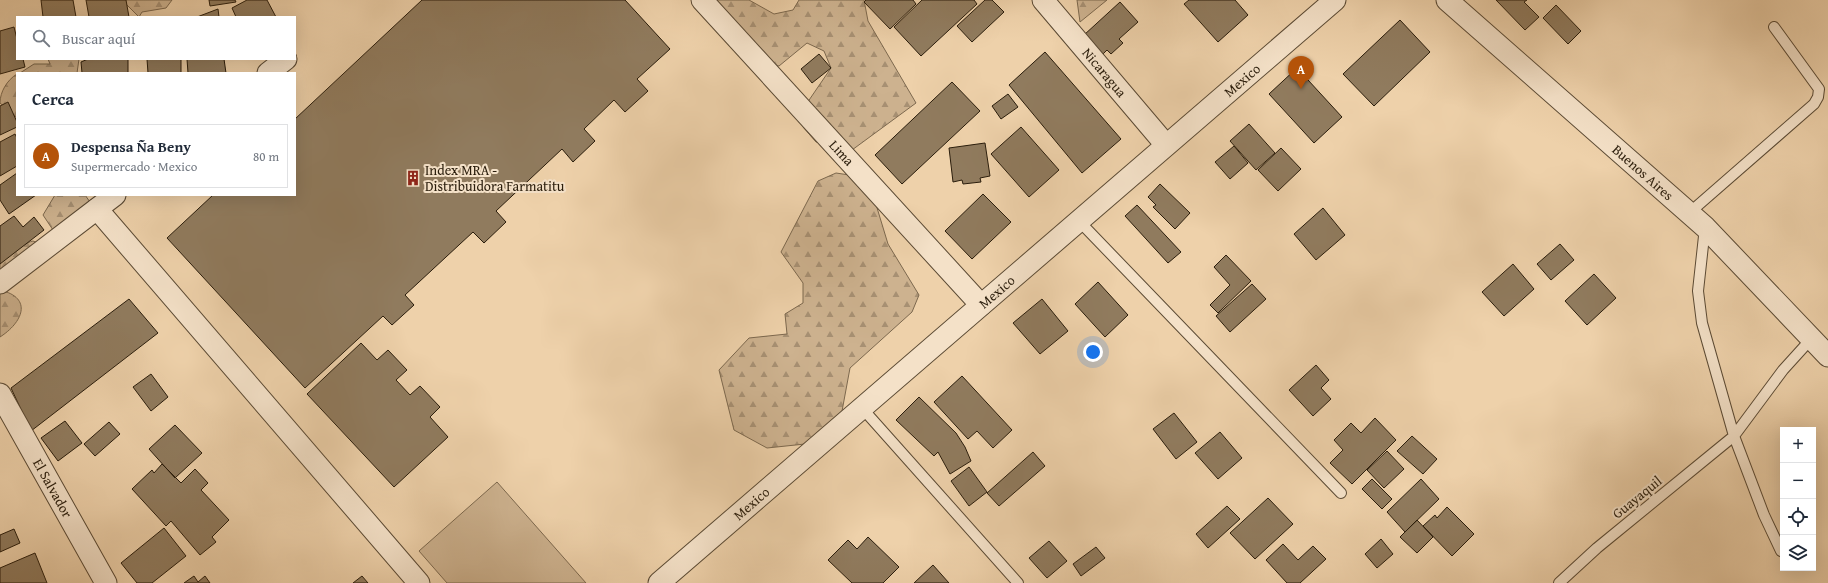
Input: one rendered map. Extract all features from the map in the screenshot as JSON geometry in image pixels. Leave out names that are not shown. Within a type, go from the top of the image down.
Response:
[{"type":"street","name":"Lima","points":[[702,0],[981,305]]},
{"type":"street","name":"Nicaragua","points":[[1043,0],[1166,145]]},
{"type":"street","name":"Mexico","points":[[659,583],[1334,0]]},
{"type":"street","name":"Buenos Aires","points":[[1447,0],[1688,214],[1706,228],[1828,356]]},
{"type":"street","points":[[269,72],[285,60]]},
{"type":"street","points":[[0,283],[113,196]]},
{"type":"street","points":[[97,209],[419,583]]},
{"type":"street","name":"El Salvador","points":[[0,394],[106,583]]},
{"type":"lane","points":[[1688,214],[1814,104],[1818,97],[1819,89],[1774,27]]},
{"type":"lane","points":[[1079,221],[1341,493]]},
{"type":"lane","points":[[1706,228],[1698,290],[1702,323],[1734,436],[1764,515],[1780,549]]},
{"type":"lane","name":"Guayaquil","points":[[1559,583],[1597,548],[1734,436],[1783,370],[1812,338]]},
{"type":"lane","points":[[862,408],[1018,583]]},
{"type":"green space","points":[[122,0],[172,0],[166,8],[142,12],[138,16]]},
{"type":"green space","points":[[705,0],[749,0],[774,14],[793,10],[799,0],[864,0],[868,21],[916,103],[852,150],[816,142],[803,127],[805,106],[831,68],[824,51],[807,43],[779,66],[743,59]]},
{"type":"green space","points":[[1077,0],[1107,0],[1080,22]]},
{"type":"green space","points":[[48,60],[79,60],[77,72],[22,72],[34,64],[50,64]]},
{"type":"green space","points":[[16,75],[16,117],[0,103],[1,95],[10,80]]},
{"type":"green space","points":[[836,173],[856,176],[871,188],[888,244],[919,295],[912,312],[850,368],[840,422],[805,444],[767,448],[734,430],[719,370],[749,338],[787,334],[785,314],[803,303],[803,283],[781,252],[818,181]]},
{"type":"green space","points":[[54,196],[86,196],[90,202],[53,230],[43,215]]},
{"type":"green space","points":[[33,241],[38,243],[0,283],[0,255],[10,255],[24,245]]},
{"type":"green space","points":[[0,290],[11,294],[17,299],[21,305],[21,311],[19,318],[14,325],[0,337]]},
{"type":"green space","points":[[497,482],[586,583],[447,583],[419,551]]},
{"type":"building","points":[[41,0],[73,0],[76,16],[43,16]]},
{"type":"building","points":[[86,0],[126,0],[129,16],[89,16]]},
{"type":"building","points":[[209,0],[235,0],[236,2],[210,6]]},
{"type":"building","points":[[247,0],[267,0],[275,16],[236,16],[232,8]]},
{"type":"building","name":"Index MRA - Distribuidora Farmatitu","points":[[422,0],[625,0],[670,49],[637,79],[648,91],[625,112],[614,100],[584,129],[595,141],[573,162],[562,149],[496,211],[506,222],[484,243],[473,232],[405,295],[414,305],[392,325],[383,316],[305,388],[167,238],[212,196],[296,196],[296,118]]},
{"type":"building","points":[[866,0],[913,0],[916,4],[890,29],[864,2]]},
{"type":"building","points":[[922,0],[974,0],[977,4],[921,56],[894,27]]},
{"type":"building","points":[[985,0],[992,0],[1004,12],[972,42],[957,26]]},
{"type":"building","points":[[1189,0],[1235,0],[1248,15],[1218,42],[1184,4]]},
{"type":"building","points":[[1496,0],[1527,0],[1524,2],[1539,17],[1525,30]]},
{"type":"building","points":[[1120,2],[1138,22],[1119,39],[1123,43],[1111,54],[1107,50],[1102,55],[1084,35]]},
{"type":"building","points":[[1556,5],[1581,31],[1568,44],[1543,18]]},
{"type":"building","points":[[218,9],[219,16],[200,16]]},
{"type":"building","points":[[1400,20],[1430,52],[1374,106],[1343,74]]},
{"type":"building","points":[[14,27],[16,35],[16,60],[23,60],[25,67],[0,74],[0,31]]},
{"type":"building","points":[[1045,52],[1121,139],[1082,173],[1009,85]]},
{"type":"building","points":[[819,54],[831,68],[812,83],[801,69]]},
{"type":"building","points":[[86,60],[128,60],[128,72],[82,72],[81,62]]},
{"type":"building","points":[[147,60],[181,60],[181,72],[148,72]]},
{"type":"building","points":[[187,60],[224,60],[226,72],[188,72]]},
{"type":"building","points":[[1297,68],[1342,117],[1314,143],[1269,94]]},
{"type":"building","points":[[952,82],[980,111],[902,184],[875,155]]},
{"type":"building","points":[[1008,94],[1018,107],[1001,119],[992,106]]},
{"type":"building","points":[[8,102],[16,120],[16,127],[0,135],[0,106]]},
{"type":"building","points":[[1249,124],[1275,153],[1256,170],[1230,141]]},
{"type":"building","points":[[1021,127],[1059,170],[1029,197],[991,154]]},
{"type":"building","points":[[15,134],[16,136],[16,167],[0,176],[0,142]]},
{"type":"building","points":[[985,143],[990,176],[980,178],[981,182],[963,184],[962,180],[953,182],[949,148]]},
{"type":"building","points":[[1234,146],[1248,163],[1230,179],[1215,162]]},
{"type":"building","points":[[1281,148],[1301,169],[1278,191],[1258,170]]},
{"type":"building","points":[[16,174],[16,196],[35,196],[9,214],[0,200],[0,185]]},
{"type":"building","points":[[1160,184],[1190,213],[1175,229],[1153,207],[1156,205],[1148,197]]},
{"type":"building","points":[[983,194],[1011,222],[972,259],[945,231]]},
{"type":"building","points":[[1137,205],[1181,252],[1168,263],[1125,216]]},
{"type":"building","points":[[1323,208],[1345,235],[1316,260],[1294,234]]},
{"type":"building","points":[[14,216],[23,227],[34,217],[44,230],[0,264],[0,226]]},
{"type":"building","points":[[1560,244],[1574,260],[1551,280],[1537,264]]},
{"type":"building","points":[[1226,255],[1251,281],[1218,313],[1210,305],[1230,285],[1214,267]]},
{"type":"building","points":[[1513,264],[1534,289],[1504,316],[1482,292]]},
{"type":"building","points":[[1594,274],[1616,298],[1587,325],[1565,301]]},
{"type":"building","points":[[1098,282],[1128,315],[1105,337],[1075,304]]},
{"type":"building","points":[[1252,284],[1266,299],[1230,332],[1216,316]]},
{"type":"building","points":[[129,299],[158,333],[31,431],[11,388]]},
{"type":"building","points":[[1042,299],[1068,331],[1040,354],[1013,323]]},
{"type":"building","points":[[361,343],[377,360],[388,350],[407,370],[396,380],[410,395],[420,386],[440,407],[430,417],[448,437],[394,487],[307,394]]},
{"type":"building","points":[[1316,365],[1329,380],[1321,388],[1331,399],[1313,416],[1289,390]]},
{"type":"building","points":[[151,374],[168,397],[151,411],[133,387]]},
{"type":"building","points":[[962,376],[1012,430],[993,448],[977,431],[968,439],[934,402]]},
{"type":"building","points":[[919,397],[956,433],[965,447],[971,461],[950,474],[938,452],[934,456],[896,420]]},
{"type":"building","points":[[1174,413],[1197,442],[1176,459],[1153,429]]},
{"type":"building","points":[[1375,418],[1396,440],[1352,484],[1330,463],[1343,450],[1334,440],[1351,423],[1361,433]]},
{"type":"building","points":[[65,421],[82,443],[58,461],[41,438]]},
{"type":"building","points":[[109,422],[120,434],[95,456],[84,444]]},
{"type":"building","points":[[175,425],[202,453],[175,478],[149,449]]},
{"type":"building","points":[[1220,432],[1242,458],[1218,479],[1195,453]]},
{"type":"building","points":[[1412,436],[1437,459],[1423,474],[1397,451]]},
{"type":"building","points":[[1387,451],[1404,469],[1384,488],[1367,470]]},
{"type":"building","points":[[1033,452],[1045,466],[999,506],[987,493]]},
{"type":"building","points":[[162,464],[181,483],[195,469],[208,483],[201,490],[229,520],[212,537],[216,542],[200,555],[171,521],[166,526],[132,489],[152,470],[154,473]]},
{"type":"building","points":[[969,467],[987,492],[969,506],[951,481]]},
{"type":"building","points":[[1372,479],[1392,499],[1382,509],[1362,489]]},
{"type":"building","points":[[1421,479],[1439,499],[1405,532],[1387,512]]},
{"type":"building","points":[[1268,498],[1293,524],[1255,559],[1230,533]]},
{"type":"building","points":[[1227,506],[1240,519],[1208,548],[1196,534]]},
{"type":"building","points":[[1447,507],[1474,534],[1452,556],[1423,526],[1435,515],[1437,518]]},
{"type":"building","points":[[1417,520],[1433,537],[1417,553],[1400,537]]},
{"type":"building","points":[[164,528],[186,556],[152,583],[137,583],[121,563]]},
{"type":"building","points":[[14,529],[20,543],[0,552],[0,535]]},
{"type":"building","points":[[868,537],[899,567],[883,583],[852,583],[828,560],[848,540],[857,549]]},
{"type":"building","points":[[1381,539],[1393,554],[1377,568],[1365,554]]},
{"type":"building","points":[[1049,541],[1067,561],[1047,578],[1029,558]]},
{"type":"building","points":[[1283,544],[1298,560],[1313,546],[1326,559],[1300,583],[1287,583],[1266,560]]},
{"type":"building","points":[[1096,547],[1105,558],[1081,576],[1073,564]]},
{"type":"building","points":[[35,553],[47,583],[0,583],[0,568]]},
{"type":"building","points":[[933,565],[949,583],[914,583]]},
{"type":"building","points":[[194,576],[198,582],[205,576],[210,583],[184,583]]},
{"type":"building","points":[[362,576],[368,583],[353,583]]},
{"type":"place","name":"Despensa Ña Beny","points":[[1301,89]]},
{"type":"place","name":"Index MRA - Distribuidora Farmatitu","points":[[413,178]]}]
